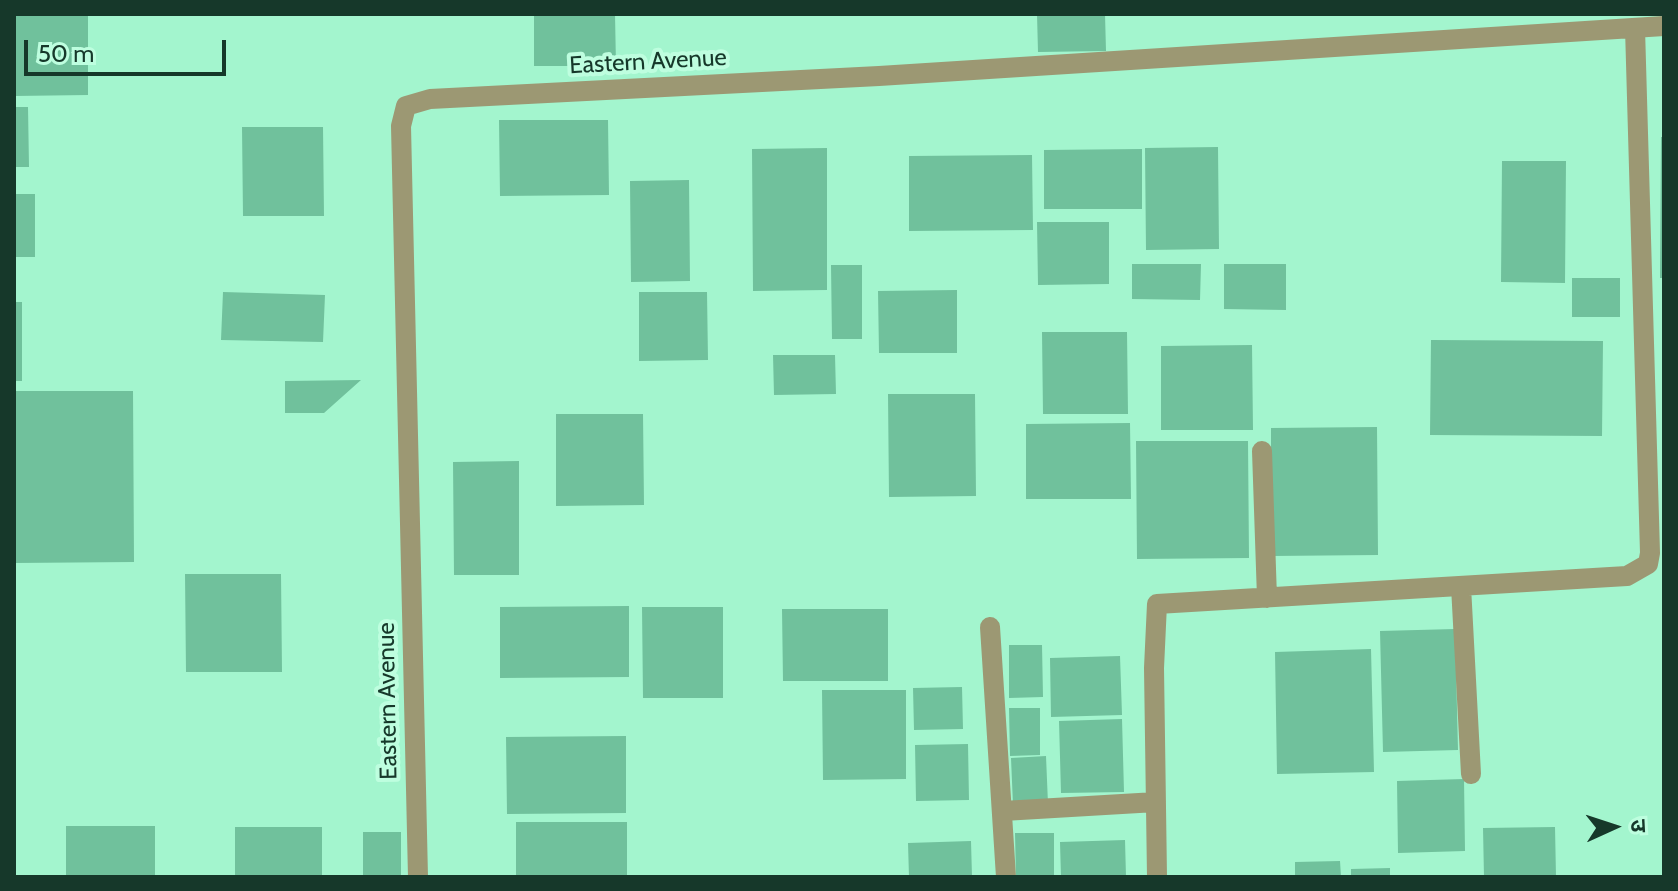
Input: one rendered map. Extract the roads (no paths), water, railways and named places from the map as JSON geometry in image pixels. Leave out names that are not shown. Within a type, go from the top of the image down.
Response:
[{"type":"street","name":"Eastern Avenue","points":[[418,877],[401,126],[406,106],[430,99],[879,76],[1664,26]]},
{"type":"street","points":[[1157,877],[1157,604],[1627,576],[1648,564],[1635,28]]},
{"type":"street","points":[[1262,451],[1267,598]]},
{"type":"street","points":[[1461,586],[1471,774]]},
{"type":"street","points":[[990,627],[1006,877]]},
{"type":"street","points":[[1003,811],[1156,802]]}]
